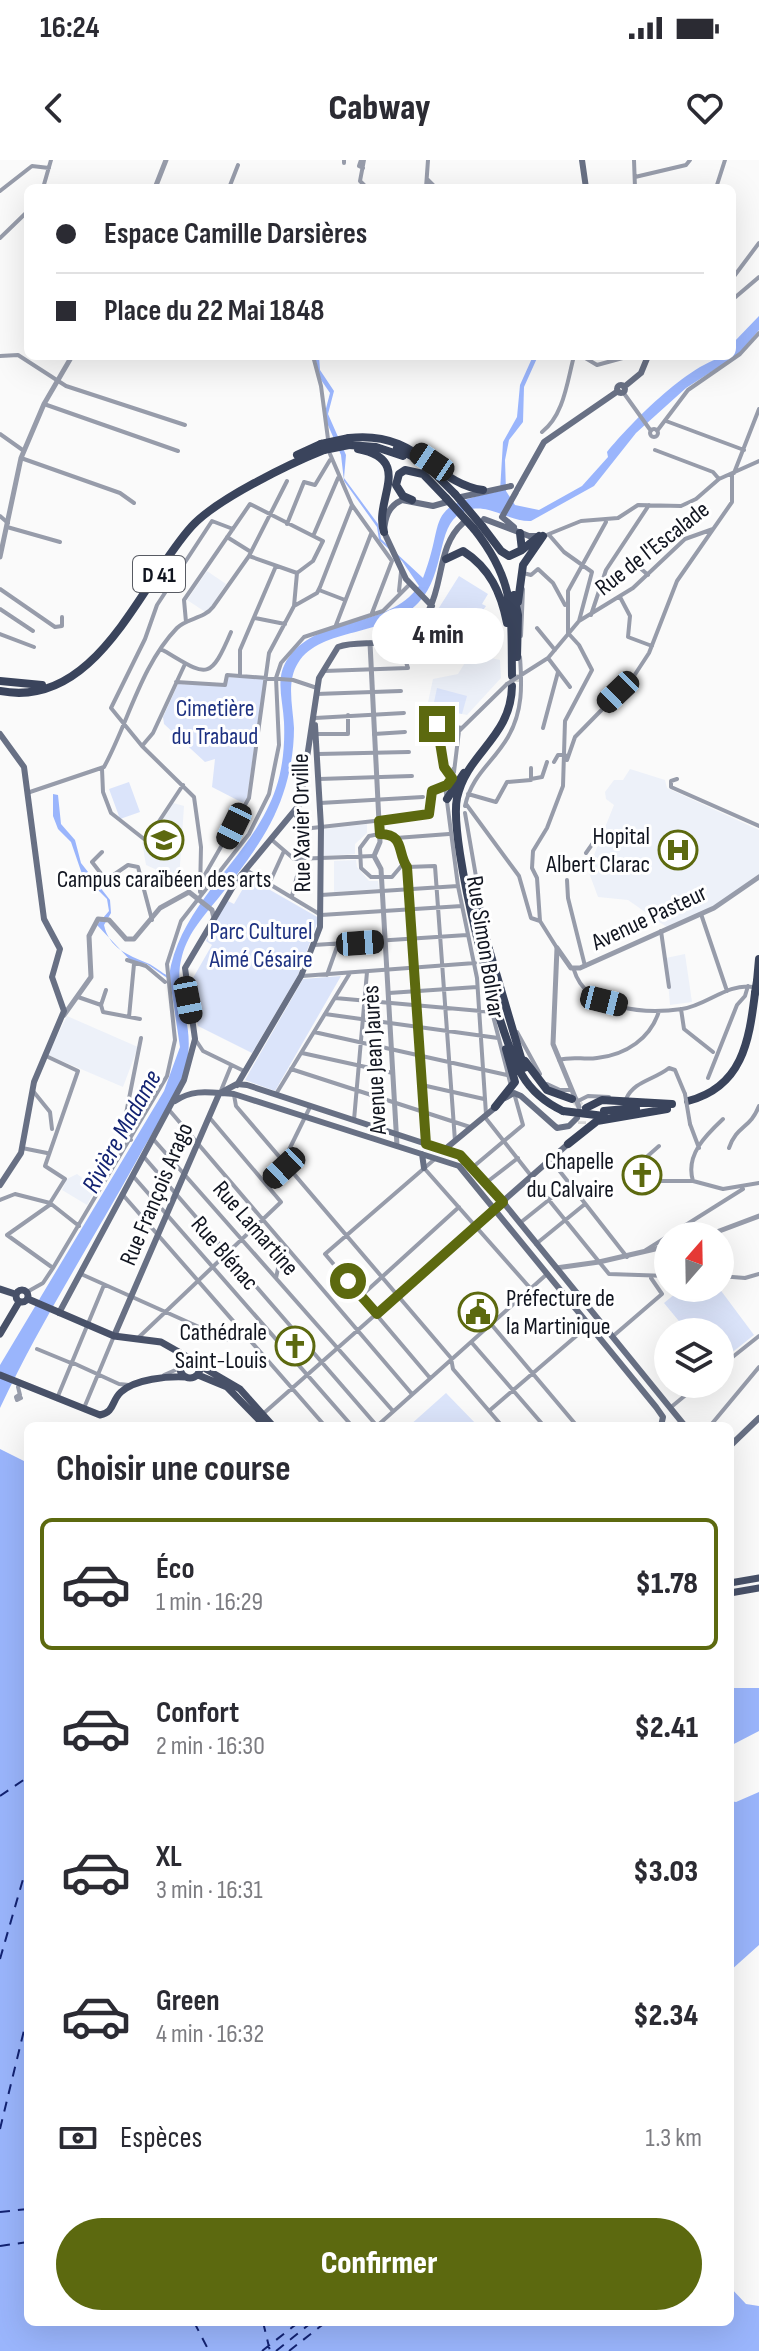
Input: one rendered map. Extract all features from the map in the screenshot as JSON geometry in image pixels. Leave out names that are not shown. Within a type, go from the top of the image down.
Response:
[{"type":"highway","points":[[349,443],[374,438],[403,445],[469,486],[483,490]]},
{"type":"highway","name":"D 41","points":[[0,688],[17,693],[46,686],[95,657],[193,525],[301,456],[349,443],[375,442],[409,454],[432,470],[452,498]]},
{"type":"highway","points":[[349,443],[370,452],[387,466],[390,480],[381,517],[386,536]]},
{"type":"highway","points":[[412,500],[399,492],[396,485],[397,478],[405,470],[423,474],[452,498],[504,554],[515,556],[544,536]]},
{"type":"highway","points":[[479,524],[506,567],[518,615]]},
{"type":"highway","points":[[447,799],[503,726],[515,679],[506,580],[479,524]]},
{"type":"highway","points":[[520,533],[522,550]]},
{"type":"highway","points":[[495,1107],[513,1087],[460,811],[469,780],[506,731],[515,705],[518,615],[523,573],[544,536]]},
{"type":"highway","points":[[446,559],[463,551],[493,580],[501,598],[511,648]]},
{"type":"highway","points":[[476,761],[459,789],[455,818],[476,929],[518,1068],[542,1095],[564,1108],[604,1113],[670,1107]]},
{"type":"highway","points":[[568,1144],[596,1122],[670,1107],[713,1092],[737,1070],[747,1047],[759,959]]},
{"type":"highway","points":[[496,993],[535,1078],[552,1093],[577,1101],[605,1098],[670,1107]]},
{"type":"highway","points":[[531,1060],[535,1078]]},
{"type":"highway","points":[[568,1144],[580,1121]]},
{"type":"main road","points":[[582,160],[585,184]]},
{"type":"main road","points":[[432,607],[425,596],[410,584],[386,536],[386,518],[394,504],[412,500],[433,506],[483,490],[511,488],[525,475],[544,442],[622,390],[641,373],[646,360]]},
{"type":"main road","points":[[479,524],[503,516],[511,500],[511,488]]},
{"type":"main road","points":[[503,516],[509,526],[544,536]]},
{"type":"main road","points":[[56,1312],[170,1111],[184,1080],[195,1039],[184,971],[214,918],[215,910],[294,813],[304,793],[321,675],[338,647],[398,639],[420,623],[432,607],[438,591],[451,538],[463,523]]},
{"type":"main road","points":[[479,524],[544,536]]},
{"type":"main road","points":[[425,596],[432,597],[438,591]]},
{"type":"main road","points":[[0,734],[22,761],[44,919],[60,949],[52,977],[62,999],[64,1015],[44,1055],[32,1089],[22,1148],[13,1170],[0,1185]]},
{"type":"main road","name":"Rue Xavier Orville","points":[[234,1094],[244,1071],[301,976],[314,945],[321,915],[321,827],[318,754],[314,734]]},
{"type":"main road","points":[[184,1080],[184,1092],[187,1093]]},
{"type":"main road","points":[[219,1094],[237,1084],[460,1155],[487,1182],[682,1422]]},
{"type":"main road","points":[[513,1087],[555,1127],[567,1127],[580,1121]]},
{"type":"main road","points":[[175,1101],[187,1093],[208,1091],[234,1094],[459,1166],[656,1407],[665,1422]]},
{"type":"main road","name":"Rue François Arago","points":[[114,1336],[219,1094]]},
{"type":"main road","points":[[308,1117],[313,1106]]},
{"type":"main road","points":[[433,1158],[495,1107]]},
{"type":"main road","points":[[496,1208],[568,1144]]},
{"type":"main road","points":[[433,1158],[435,1147]]},
{"type":"main road","points":[[422,1154],[424,1168]]},
{"type":"main road","points":[[524,1244],[544,1263],[556,1266]]},
{"type":"main road","points":[[547,1274],[556,1266]]},
{"type":"main road","points":[[0,1289],[17,1298]]},
{"type":"main road","points":[[0,1334],[21,1290],[56,1312],[114,1336],[161,1342],[240,1389],[270,1422]]},
{"type":"main road","points":[[186,1377],[180,1368],[183,1362],[191,1359]]},
{"type":"main road","points":[[198,1375],[199,1365]]},
{"type":"main road","points":[[0,1375],[84,1410],[106,1414],[125,1389],[164,1378],[198,1375],[223,1384],[262,1422]]},
{"type":"main road","points":[[734,1442],[759,1418]]},
{"type":"main road","points":[[734,1582],[758,1578]]},
{"type":"main road","points":[[734,1592],[759,1588]]},
{"type":"street","points":[[44,184],[51,160]]},
{"type":"street","points":[[157,184],[166,160]]},
{"type":"street","points":[[362,160],[360,181],[363,184]]},
{"type":"street","points":[[426,184],[428,160]]},
{"type":"street","points":[[634,160],[635,184]]},
{"type":"street","points":[[635,177],[686,165],[690,160]]},
{"type":"street","points":[[717,184],[725,160]]},
{"type":"street","points":[[231,184],[238,165]]},
{"type":"street","points":[[0,191],[32,166],[49,168]]},
{"type":"street","points":[[427,179],[432,184]]},
{"type":"street","points":[[0,238],[24,221]]},
{"type":"street","points":[[736,275],[759,243]]},
{"type":"street","points":[[736,300],[743,287],[759,277]]},
{"type":"street","points":[[736,357],[759,333]]},
{"type":"street","points":[[0,356],[18,355],[24,359]]},
{"type":"street","points":[[26,360],[57,381],[185,425]]},
{"type":"street","points":[[0,557],[21,458],[44,404],[70,360]]},
{"type":"street","points":[[314,360],[321,386],[326,449],[352,505],[392,561],[372,615]]},
{"type":"street","points":[[542,432],[552,423],[560,406],[573,360]]},
{"type":"street","points":[[589,360],[597,365],[615,360]]},
{"type":"street","points":[[622,390],[652,429],[666,421],[688,390],[731,360]]},
{"type":"street","points":[[44,404],[178,451]]},
{"type":"street","name":"Rue de l'Escalade","points":[[462,728],[515,679],[548,658],[579,621],[620,597],[685,539],[716,528],[732,502],[732,475],[759,409]]},
{"type":"street","points":[[666,421],[744,450]]},
{"type":"street","points":[[0,434],[24,451]]},
{"type":"street","points":[[287,524],[304,482],[315,485],[326,449]]},
{"type":"street","points":[[655,450],[713,472],[719,479]]},
{"type":"street","points":[[21,458],[120,493],[134,503]]},
{"type":"street","points":[[579,621],[592,572],[544,536],[581,521],[606,521],[638,505],[672,508],[688,503],[719,479],[759,461]]},
{"type":"street","points":[[314,534],[338,478]]},
{"type":"street","points":[[183,785],[150,835],[144,839],[111,813],[103,792],[102,769],[161,649],[178,626],[208,613],[250,554],[287,481]]},
{"type":"street","points":[[186,622],[184,600],[250,504],[270,517],[322,538],[323,544],[313,561],[297,573],[294,606],[270,650],[249,798],[202,879]]},
{"type":"street","points":[[591,615],[606,570],[649,504]]},
{"type":"street","points":[[294,606],[319,590],[352,505]]},
{"type":"street","points":[[0,516],[8,525],[60,542]]},
{"type":"street","points":[[199,896],[202,879],[197,806],[191,793],[142,746],[111,710],[145,639],[157,605],[212,521],[233,529]]},
{"type":"street","points":[[566,764],[565,721],[592,670],[579,645],[568,633],[565,605],[572,581],[606,521]]},
{"type":"street","points":[[577,1101],[553,1044],[557,948],[540,921],[537,878],[532,868],[534,844],[547,828],[563,786],[575,737],[632,679],[652,646],[677,581],[716,528]]},
{"type":"street","points":[[336,625],[372,533]]},
{"type":"street","points":[[227,537],[250,554],[297,573]]},
{"type":"street","points":[[629,558],[648,575]]},
{"type":"street","points":[[240,676],[238,656],[276,566]]},
{"type":"street","points":[[392,604],[402,581],[400,568]]},
{"type":"street","points":[[540,921],[531,918],[525,888],[513,864],[466,805],[482,766],[508,738],[518,715],[515,679],[520,646],[523,573],[538,569],[553,583],[565,605]]},
{"type":"street","points":[[30,1298],[53,1268],[131,1140],[172,1062],[175,1040],[165,972],[181,921],[256,823],[273,782],[280,724],[278,678],[281,663],[297,643],[312,632],[372,615],[392,604],[404,585],[410,584]]},
{"type":"street","points":[[0,589],[55,627],[62,626],[62,617]]},
{"type":"street","points":[[319,590],[345,600]]},
{"type":"street","points":[[620,597],[630,616],[628,637],[652,646]]},
{"type":"street","points":[[0,609],[33,631]]},
{"type":"street","points":[[255,618],[285,624]]},
{"type":"street","points":[[537,628],[555,650]]},
{"type":"street","points":[[161,649],[199,670],[219,663],[231,632]]},
{"type":"street","points":[[0,634],[34,647]]},
{"type":"street","points":[[307,683],[321,675],[408,668],[398,639]]},
{"type":"street","points":[[271,839],[294,859],[301,860],[374,856],[380,848],[370,643]]},
{"type":"street","points":[[548,658],[570,687]]},
{"type":"street","points":[[142,746],[153,733],[186,663]]},
{"type":"street","points":[[543,728],[558,672]]},
{"type":"street","points":[[176,682],[225,685],[227,675],[293,680],[307,683],[317,691],[401,691]]},
{"type":"street","points":[[315,720],[404,713]]},
{"type":"street","points":[[314,734],[348,734],[348,715]]},
{"type":"street","points":[[303,829],[429,814],[431,793],[450,777],[454,768],[462,728],[419,721]]},
{"type":"street","points":[[437,724],[450,777]]},
{"type":"street","points":[[374,734],[405,732]]},
{"type":"street","points":[[318,754],[409,752]]},
{"type":"street","points":[[554,762],[558,755],[565,755]]},
{"type":"street","points":[[468,794],[492,803],[507,782],[542,777],[547,762]]},
{"type":"street","points":[[531,768],[531,779]]},
{"type":"street","points":[[27,793],[102,769]]},
{"type":"street","points":[[319,779],[412,776]]},
{"type":"street","points":[[677,779],[671,781],[671,787],[759,826]]},
{"type":"street","name":"Rue Simon Bolivar","points":[[442,785],[447,799],[449,834],[458,886],[475,963],[485,1115]]},
{"type":"street","points":[[320,803],[423,797]]},
{"type":"street","points":[[294,813],[303,829],[294,859]]},
{"type":"street","points":[[465,813],[486,928],[522,1043],[550,1087],[577,1101]]},
{"type":"street","points":[[586,853],[595,830]]},
{"type":"street","points":[[449,834],[395,838],[380,834],[369,836],[360,848],[360,857],[361,868],[371,877],[392,877],[405,866],[435,866],[455,1141]]},
{"type":"street","points":[[395,838],[401,845],[408,890],[426,1144]]},
{"type":"street","points":[[269,884],[284,851]]},
{"type":"street","points":[[102,852],[92,862],[106,880],[128,865],[138,867],[152,920]]},
{"type":"street","points":[[218,855],[223,868]]},
{"type":"street","name":"Avenue Jean Jaurès","points":[[374,856],[381,863],[397,1146]]},
{"type":"street","points":[[292,898],[301,860]]},
{"type":"street","points":[[246,870],[321,915],[462,906]]},
{"type":"street","name":"Avenue Pasteur","points":[[557,948],[574,970],[701,914],[759,878]]},
{"type":"street","points":[[202,879],[211,884]]},
{"type":"street","points":[[567,880],[568,898],[585,966]]},
{"type":"street","points":[[321,895],[458,886]]},
{"type":"street","points":[[64,1015],[91,977],[90,931],[95,921],[106,919],[129,940],[137,938],[173,898],[189,892],[199,896],[215,910]]},
{"type":"street","points":[[701,914],[727,991]]},
{"type":"street","points":[[661,931],[669,987]]},
{"type":"street","points":[[314,945],[468,934]]},
{"type":"street","points":[[327,975],[338,944]]},
{"type":"street","points":[[127,960],[146,966],[166,981]]},
{"type":"street","points":[[301,976],[475,963]]},
{"type":"street","points":[[129,1017],[134,964]]},
{"type":"street","points":[[574,970],[580,987],[595,997],[648,1012],[663,1008],[681,1009],[727,991],[754,990]]},
{"type":"street","points":[[354,1120],[367,972]]},
{"type":"street","points":[[276,1094],[350,973]]},
{"type":"street","points":[[389,993],[477,987]]},
{"type":"street","points":[[106,990],[101,1011],[140,1019]]},
{"type":"street","points":[[708,1078],[737,1005],[754,990]]},
{"type":"street","points":[[62,999],[67,1002],[76,998],[101,1005]]},
{"type":"street","points":[[335,998],[492,1012],[522,1126],[473,1167]]},
{"type":"street","points":[[681,1009],[684,1029],[713,1052]]},
{"type":"street","points":[[559,1060],[603,1057],[638,1043],[651,1031],[659,1011]]},
{"type":"street","points":[[325,1014],[498,1038]]},
{"type":"street","points":[[314,1032],[483,1070],[513,1087]]},
{"type":"street","points":[[131,1140],[123,1129],[141,1038]]},
{"type":"street","points":[[195,1039],[201,1050],[230,1068],[244,1071]]},
{"type":"street","points":[[301,1053],[393,1073]]},
{"type":"street","points":[[44,1055],[79,1073],[63,1122],[48,1153],[46,1167],[65,1179],[45,1212],[40,1209],[7,1235],[53,1268]]},
{"type":"street","name":"Rue François Arago","points":[[219,1094],[230,1068]]},
{"type":"street","points":[[605,1098],[625,1100],[637,1083],[657,1077],[667,1068],[676,1072],[699,1148]]},
{"type":"street","points":[[291,1069],[470,1127]]},
{"type":"street","points":[[422,1085],[484,1099]]},
{"type":"street","points":[[32,1089],[50,1112],[52,1129]]},
{"type":"street","points":[[234,1094],[234,1104],[451,1358]]},
{"type":"street","points":[[729,1148],[736,1132],[752,1123],[759,1106]]},
{"type":"street","points":[[170,1111],[412,1394]]},
{"type":"street","points":[[485,1115],[611,1275],[654,1278]]},
{"type":"street","points":[[137,1339],[281,1202],[209,1117]]},
{"type":"street","points":[[266,1184],[285,1164],[308,1117]]},
{"type":"street","points":[[693,1181],[690,1170],[706,1133],[723,1119]]},
{"type":"street","name":"Rue Lamartine","points":[[154,1140],[393,1411]]},
{"type":"street","points":[[659,1146],[642,1161],[651,1179],[693,1181],[723,1189],[745,1188]]},
{"type":"street","points":[[22,1148],[48,1153]]},
{"type":"street","points":[[144,1157],[374,1422]]},
{"type":"street","points":[[430,1378],[325,1254],[433,1158]]},
{"type":"street","points":[[487,1182],[518,1158]]},
{"type":"street","points":[[551,1160],[627,1257]]},
{"type":"street","points":[[424,1168],[531,1289]]},
{"type":"street","name":"Rue Blénac","points":[[133,1176],[348,1422]]},
{"type":"street","points":[[520,1223],[570,1183]]},
{"type":"street","points":[[645,1252],[663,1236],[759,1183]]},
{"type":"street","points":[[0,1200],[15,1194],[51,1203],[79,1226]]},
{"type":"street","points":[[123,1195],[321,1422]]},
{"type":"street","points":[[536,1244],[585,1204]]},
{"type":"street","points":[[361,1296],[459,1207]]},
{"type":"street","points":[[254,1412],[263,1413],[292,1389],[496,1208]]},
{"type":"street","points":[[734,1225],[759,1216]]},
{"type":"street","points":[[276,1278],[283,1245]]},
{"type":"street","points":[[556,1266],[599,1262],[654,1250]]},
{"type":"street","points":[[78,1273],[228,1340]]},
{"type":"street","points":[[381,1422],[448,1366],[451,1358],[547,1274]]},
{"type":"street","points":[[734,1277],[759,1274]]},
{"type":"street","points":[[612,1337],[662,1294],[651,1278]]},
{"type":"street","points":[[57,1399],[104,1285]]},
{"type":"street","points":[[491,1324],[574,1422]]},
{"type":"street","points":[[489,1411],[589,1325]]},
{"type":"street","points":[[84,1410],[114,1336]]},
{"type":"street","points":[[734,1356],[759,1336]]},
{"type":"street","points":[[471,1342],[540,1422]]},
{"type":"street","points":[[37,1349],[126,1385],[180,1368]]},
{"type":"street","points":[[448,1366],[499,1422]]},
{"type":"street","points":[[713,1422],[759,1367]]},
{"type":"street","points":[[17,1384],[18,1396]]},
{"type":"street","points":[[670,1408],[682,1398]]},
{"type":"shaded area","points":[[207,571],[226,584],[207,613],[187,600]]},
{"type":"shaded area","points":[[482,656],[500,660],[501,678],[467,715],[427,707],[433,679],[458,674],[466,661]]},
{"type":"shaded area","name":"Hopital Albert Clarac","points":[[630,769],[665,780],[667,788],[759,830],[759,877],[723,902],[668,928],[628,900],[598,897],[588,870],[614,805],[606,799],[605,792],[614,780],[623,780]]},
{"type":"shaded area","name":"Campus caraïbéen des arts","points":[[170,802],[184,806],[179,880],[146,865],[142,842],[157,828]]},
{"type":"shaded area","points":[[367,824],[367,833],[355,844],[355,854],[324,856],[324,829]]},
{"type":"shaded area","points":[[356,860],[357,867],[369,881],[378,881],[379,889],[334,892],[334,861]]},
{"type":"shaded area","points":[[685,954],[692,1002],[670,1005],[666,958]]},
{"type":"shaded area","points":[[67,1016],[138,1047],[123,1087],[48,1055]]},
{"type":"shaded area","points":[[77,1174],[96,1188],[87,1205],[62,1190],[67,1179]]},
{"type":"green space","points":[[459,576],[488,594],[482,604],[486,606],[458,646],[428,658],[413,649]]},
{"type":"green space","name":"Cimetière du Trabaud","points":[[228,677],[264,679],[247,798],[243,803],[212,787],[215,759],[205,762],[164,724],[163,717],[178,684],[225,686]]},
{"type":"green space","points":[[437,688],[467,696],[462,714],[433,707]]},
{"type":"green space","points":[[129,782],[140,812],[120,819],[109,789]]},
{"type":"green space","name":"Parc Culturel Aimé Césaire","points":[[249,878],[319,918],[298,975],[252,1053],[198,1026],[189,985],[212,945],[206,941],[226,900],[234,904]]},
{"type":"green space","points":[[341,976],[275,1091],[245,1080],[303,979]]},
{"type":"green space","points":[[729,1302],[754,1335],[734,1351],[734,1318],[676,1318],[664,1303]]},
{"type":"green space","points":[[446,1393],[474,1422],[413,1422]]},
{"type":"water","points":[[759,316],[759,330],[736,356],[736,340]]},
{"type":"water","points":[[316,360],[319,360],[320,370],[334,391],[328,414],[346,455],[344,478],[378,524],[381,539],[423,578],[437,528],[447,509],[500,491],[503,442],[517,417],[520,385],[531,360],[536,360],[524,387],[523,422],[509,440],[505,460],[506,491],[515,505],[539,510],[582,486],[631,425],[682,379],[715,360],[730,360],[686,388],[636,433],[594,486],[531,521],[479,508],[461,513],[448,529],[433,578],[419,602],[389,622],[322,643],[308,651],[298,663],[291,686],[292,753],[278,808],[256,848],[193,931],[182,956],[180,986],[189,1045],[181,1081],[49,1314],[0,1408],[0,1365],[164,1091],[180,1047],[170,980],[147,964],[131,961],[120,950],[150,964],[169,976],[187,925],[265,813],[282,764],[284,730],[280,688],[284,665],[289,657],[302,643],[318,634],[390,610],[406,600],[419,586],[402,561],[379,540],[377,527],[344,481],[341,455],[324,416],[330,393],[319,377]]},
{"type":"water","points":[[53,794],[58,795],[61,824],[75,840],[81,863],[110,900],[111,913],[104,925],[109,938],[97,925],[109,911],[107,899],[82,874],[71,842],[58,829],[53,816]]},
{"type":"water","points":[[0,1449],[24,1461],[24,2326],[734,2326],[734,2291],[746,2304],[759,2306],[759,2351],[0,2351]]},
{"type":"water","points":[[734,1688],[759,1688],[759,1731],[734,1744]]},
{"type":"water","points":[[759,1792],[759,1945],[734,1967],[734,1802]]},
{"type":"ferry route","points":[[0,1796],[24,1780]]},
{"type":"ferry route","points":[[0,1959],[24,1876]]},
{"type":"ferry route","points":[[0,2129],[24,2030]]},
{"type":"ferry route","points":[[0,2212],[24,2209]]},
{"type":"ferry route","points":[[0,2246],[24,2243]]},
{"type":"ferry route","points":[[196,2326],[209,2351]]},
{"type":"ferry route","points":[[264,2326],[270,2351]]},
{"type":"ferry route","points":[[262,2351],[294,2326]]},
{"type":"ferry route","points":[[276,2351],[307,2326]]},
{"type":"ferry route","points":[[289,2351],[321,2326]]},
{"type":"tunnel","points":[[516,674],[516,683]]},
{"type":"tunnel","points":[[575,1100],[582,1108],[582,1124]]},
{"type":"place","name":"Campus caraïbéen des arts","points":[[164,840]]},
{"type":"place","name":"Hopital Albert Clarac","points":[[678,850]]},
{"type":"place","name":"Chapelle du Calvaire","points":[[642,1175]]},
{"type":"place","name":"Préfecture de la Martinique","points":[[478,1312]]},
{"type":"place","name":"Cathédrale Saint-Louis","points":[[295,1346]]},
{"type":"route","points":[[348,1281],[377,1314],[503,1202],[460,1155],[426,1144],[407,867],[403,864],[399,841],[388,834],[380,834],[379,821],[429,814],[432,791],[450,782],[452,778],[444,767],[437,724]]},
{"type":"water label","name":"Rivière Madame","points":[[121,1131]]}]
